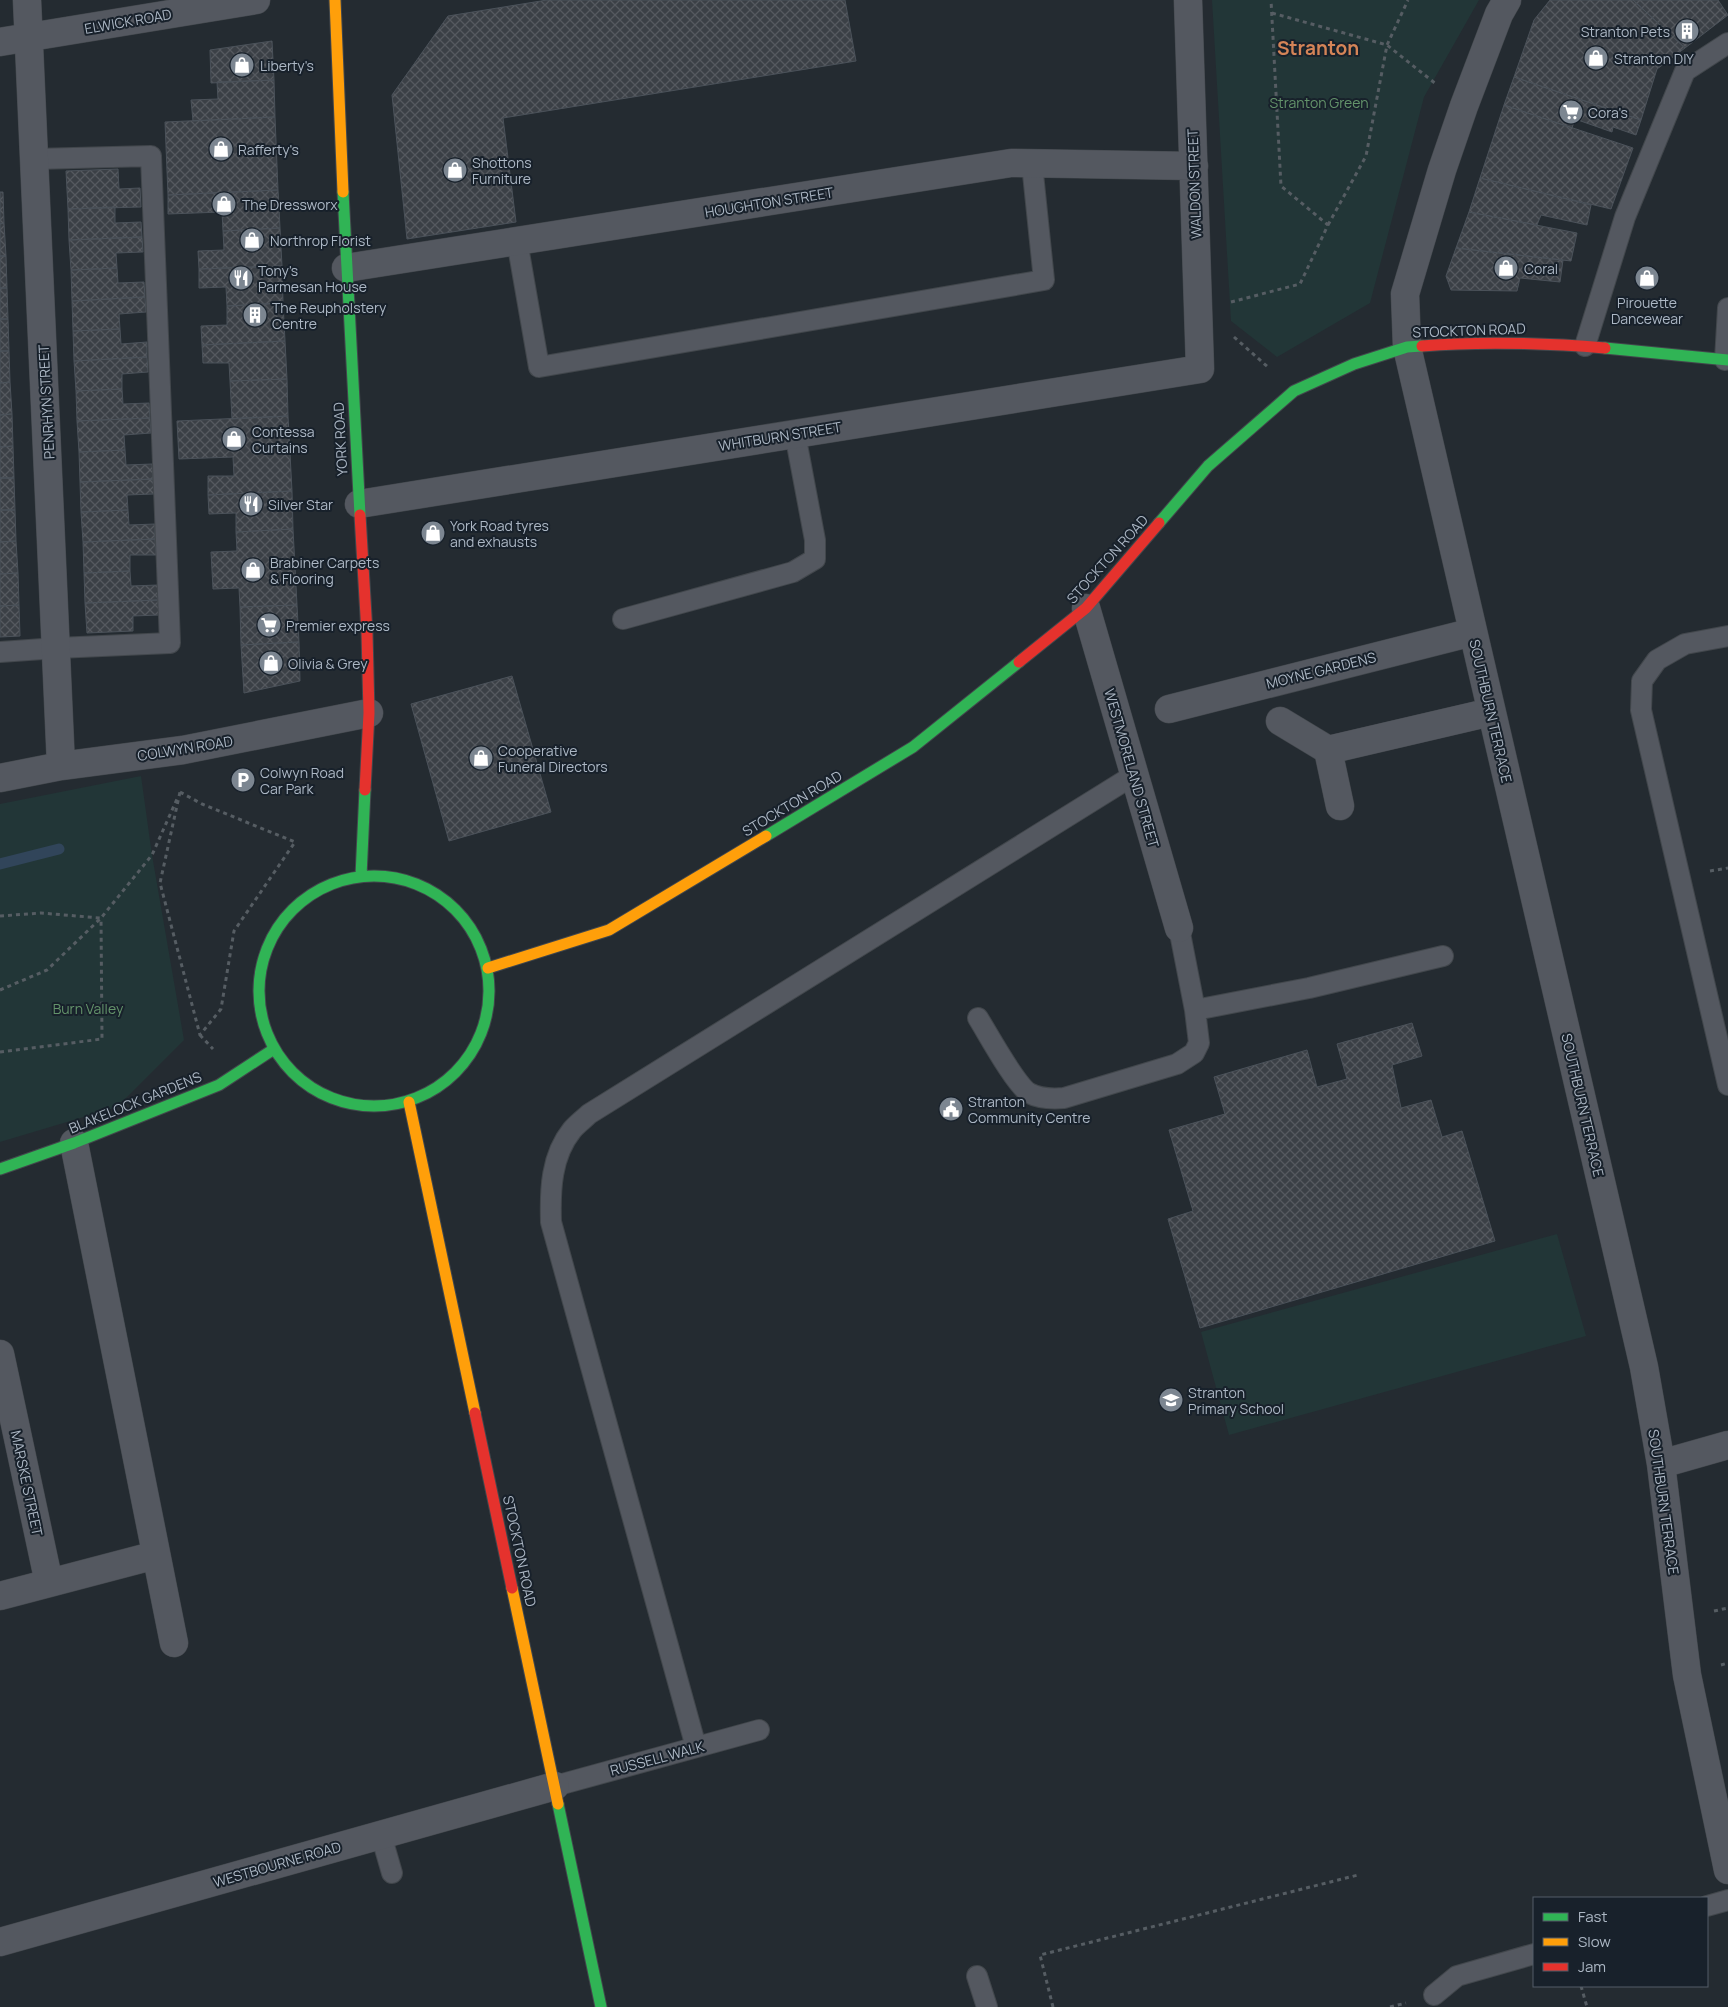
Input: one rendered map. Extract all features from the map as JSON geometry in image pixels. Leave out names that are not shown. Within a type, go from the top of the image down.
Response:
[{"type":"main road","name":"YORK ROAD","points":[[335,0],[346,268],[367,633],[369,713],[361,876]]},
{"type":"main road","name":"STOCKTON ROAD","points":[[488,968],[609,930],[913,748],[1086,608],[1208,466],[1294,391],[1354,364],[1407,347],[1459,343],[1557,344],[1726,360]]},
{"type":"main road","points":[[361,876],[396,877],[428,888],[456,908],[477,936],[488,968],[490,1002],[482,1035],[464,1064],[446,1081],[409,1102],[378,1106],[347,1104],[318,1092],[293,1074],[274,1049],[260,1013],[259,975],[270,938],[293,908],[325,885],[361,876]]},
{"type":"main road","name":"BLAKELOCK GARDENS","points":[[0,1169],[74,1143],[219,1085],[274,1049]]},
{"type":"main road","name":"STOCKTON ROAD","points":[[409,1102],[555,1786],[600,2007]]},
{"type":"street","name":"PENRHYN STREET","points":[[27,0],[61,766]]},
{"type":"street","name":"ELWICK ROAD","points":[[0,42],[256,0]]},
{"type":"street","name":"WALDON STREET","points":[[1188,0],[1200,368]]},
{"type":"street","name":"SOUTHBURN TERRACE","points":[[1508,0],[1499,14],[1464,106],[1442,170],[1405,294],[1407,347],[1642,1357],[1661,1464],[1687,1674],[1728,1870]]},
{"type":"street","name":"HOUGHTON STREET","points":[[346,268],[1011,163],[1194,166]]},
{"type":"street","name":"WHITBURN STREET","points":[[360,504],[1200,368]]},
{"type":"street","name":"WESTMORELAND STREET","points":[[1086,608],[1179,928]]},
{"type":"street","name":"MOYNE GARDENS","points":[[1168,709],[1473,632]]},
{"type":"street","points":[[1280,721],[1328,750],[1492,712]]},
{"type":"street","name":"COLWYN ROAD","points":[[0,778],[61,766],[183,750],[369,713]]},
{"type":"street","points":[[1328,750],[1340,806]]},
{"type":"street","points":[[74,1143],[174,1642]]},
{"type":"street","name":"MARSKE STREET","points":[[0,1354],[5,1408],[49,1583]]},
{"type":"street","points":[[1661,1464],[1728,1445]]},
{"type":"street","points":[[0,1596],[156,1555]]},
{"type":"street","name":"WESTBOURNE ROAD","points":[[0,1942],[555,1786]]},
{"type":"lane","points":[[1585,346],[1625,217],[1684,71],[1728,43]]},
{"type":"lane","points":[[0,652],[170,643],[151,156],[35,160]]},
{"type":"lane","points":[[517,241],[539,367],[1044,280],[1032,164]]},
{"type":"lane","points":[[1726,360],[1728,308]]},
{"type":"lane","points":[[623,619],[793,572],[814,559],[815,540],[795,434]]},
{"type":"lane","points":[[1728,636],[1685,644],[1657,660],[1642,681],[1641,710],[1728,1085]]},
{"type":"lane","points":[[696,1747],[552,1222],[550,1185],[560,1150],[572,1130],[589,1114],[1134,775]]},
{"type":"lane","points":[[978,1018],[1013,1074],[1028,1092],[1046,1099],[1064,1098],[1177,1064],[1194,1053],[1199,1043],[1195,1010],[1179,928]]},
{"type":"lane","points":[[1195,1010],[1309,988],[1443,956]]},
{"type":"lane","name":"RUSSELL WALK","points":[[555,1786],[759,1730]]},
{"type":"lane","points":[[381,1835],[392,1872]]},
{"type":"lane","points":[[1708,1906],[1728,1900]]},
{"type":"lane","points":[[1434,1995],[1457,1976],[1533,1954]]},
{"type":"lane","points":[[977,1976],[987,2007]]},
{"type":"path","points":[[1271,0],[1281,186],[1328,226]]},
{"type":"path","points":[[1198,323],[1300,284],[1328,226],[1366,156],[1387,45],[1408,0]]},
{"type":"path","points":[[1272,13],[1387,45],[1464,106]]},
{"type":"path","points":[[1198,323],[1232,336],[1294,391]]},
{"type":"path","points":[[180,792],[202,804],[295,842],[234,931],[220,1010],[200,1035],[160,883],[180,792]]},
{"type":"path","points":[[0,990],[47,970],[100,918],[152,855],[180,792]]},
{"type":"path","points":[[0,916],[41,913],[100,918]]},
{"type":"path","points":[[0,1052],[102,1039],[100,918]]},
{"type":"path","points":[[1053,2007],[1040,1955],[1358,1875]]},
{"type":"path","points":[[1581,1987],[1587,2007]]},
{"type":"green space","name":"Stranton Green","points":[[1212,0],[1479,0],[1424,97],[1370,303],[1277,357],[1231,321]]},
{"type":"green space","name":"Burn Valley","points":[[141,776],[152,855],[184,1040],[117,1107],[0,1142],[0,804]]},
{"type":"green space","points":[[1557,1234],[1586,1336],[1229,1435],[1201,1332]]},
{"type":"building","name":"Shottons Furniture","points":[[547,0],[845,0],[856,61],[503,118],[516,222],[407,239],[392,95],[448,16]]},
{"type":"building","name":"Stranton DIY","points":[[1550,0],[1633,0],[1685,48],[1657,69],[1641,120],[1514,77],[1534,20]]},
{"type":"building","name":"Stranton Pets","points":[[1633,0],[1718,0],[1728,15],[1685,48]]},
{"type":"building","name":"Liberty's","points":[[272,41],[274,80],[211,83],[210,50]]},
{"type":"building","name":"Cora's","points":[[1514,77],[1641,120],[1636,135],[1613,127],[1612,132],[1575,119],[1572,128],[1504,105]]},
{"type":"building","points":[[274,80],[275,117],[193,121],[191,100],[218,99],[217,82]]},
{"type":"building","points":[[1504,105],[1633,148],[1611,209],[1480,178]]},
{"type":"building","name":"Rafferty's","points":[[275,117],[278,190],[168,195],[165,122]]},
{"type":"building","points":[[118,169],[119,189],[140,188],[141,207],[68,209],[66,171]]},
{"type":"building","points":[[1480,178],[1591,205],[1587,225],[1541,215],[1537,225],[1469,212]]},
{"type":"building","name":"The Dressworx","points":[[278,190],[280,228],[223,231],[222,212],[168,214],[168,195]]},
{"type":"building","points":[[0,192],[3,192],[4,223],[0,224]]},
{"type":"building","points":[[115,207],[115,223],[141,222],[142,237],[69,240],[68,209]]},
{"type":"building","points":[[1469,212],[1577,233],[1571,261],[1456,248]]},
{"type":"building","points":[[4,223],[6,256],[0,256],[0,224]]},
{"type":"building","name":"Northrop Florist","points":[[280,228],[282,266],[199,269],[198,251],[224,250],[223,231]]},
{"type":"building","points":[[142,237],[143,252],[116,253],[117,268],[71,270],[69,240]]},
{"type":"building","name":"Coral","points":[[1456,248],[1563,260],[1560,282],[1520,278],[1517,291],[1451,290],[1446,276]]},
{"type":"building","points":[[0,256],[6,256],[7,288],[0,288]]},
{"type":"building","name":"Tony's Parmesan House","points":[[282,266],[283,303],[227,306],[226,287],[199,288],[199,269]]},
{"type":"building","points":[[117,268],[118,283],[144,282],[145,297],[72,301],[71,270]]},
{"type":"building","points":[[0,288],[7,288],[8,319],[0,319]]},
{"type":"building","points":[[145,297],[146,312],[119,314],[120,329],[73,331],[72,301]]},
{"type":"building","name":"The Reupholstery Centre","points":[[283,303],[285,341],[202,345],[201,326],[227,325],[227,306]]},
{"type":"building","points":[[0,319],[8,319],[9,351],[0,351]]},
{"type":"building","points":[[120,329],[121,344],[147,342],[147,357],[74,361],[73,331]]},
{"type":"building","points":[[285,341],[287,379],[230,381],[229,363],[203,363],[202,345]]},
{"type":"building","points":[[0,351],[9,351],[10,382],[0,383]]},
{"type":"building","points":[[147,357],[148,372],[122,374],[122,389],[76,391],[74,361]]},
{"type":"building","points":[[287,379],[288,416],[232,419],[230,381]]},
{"type":"building","points":[[10,382],[12,414],[0,415],[0,383]]},
{"type":"building","points":[[122,389],[123,404],[149,403],[150,418],[77,421],[76,391]]},
{"type":"building","points":[[12,414],[13,446],[0,447],[0,415]]},
{"type":"building","name":"Contessa Curtains","points":[[288,416],[292,491],[208,495],[208,476],[234,476],[233,457],[179,459],[177,421]]},
{"type":"building","points":[[150,418],[151,433],[124,435],[125,450],[79,452],[77,421]]},
{"type":"building","points":[[13,446],[14,478],[0,478],[0,447]]},
{"type":"building","points":[[125,450],[126,465],[152,464],[153,479],[80,482],[79,452]]},
{"type":"building","points":[[0,478],[14,478],[15,510],[0,510]]},
{"type":"building","points":[[153,479],[154,494],[127,495],[128,510],[81,512],[80,482]]},
{"type":"building","name":"Silver Star","points":[[292,491],[293,529],[236,532],[236,513],[209,514],[208,495]]},
{"type":"building","points":[[0,510],[15,510],[16,541],[0,542]]},
{"type":"building","points":[[128,510],[129,525],[155,524],[155,539],[83,542],[81,512]]},
{"type":"building","name":"Brabiner Carpets & Flooring","points":[[293,529],[297,605],[240,607],[239,588],[213,589],[211,552],[237,551],[236,532]]},
{"type":"building","points":[[155,539],[156,555],[130,555],[130,571],[84,573],[83,542]]},
{"type":"building","points":[[16,541],[18,573],[0,574],[0,542]]},
{"type":"building","points":[[130,571],[131,586],[158,585],[158,600],[85,603],[84,573]]},
{"type":"building","points":[[18,573],[19,605],[0,606],[0,574]]},
{"type":"building","points":[[158,600],[159,615],[133,616],[133,631],[87,633],[85,603]]},
{"type":"building","points":[[19,605],[20,636],[0,637],[0,606]]},
{"type":"building","name":"Premier express","points":[[297,605],[299,642],[241,645],[240,607]]},
{"type":"building","name":"Olivia & Grey","points":[[299,642],[300,681],[244,693],[241,645]]},
{"type":"building","name":"Cooperative Funeral Directors","points":[[512,676],[551,812],[449,841],[411,704]]},
{"type":"building","points":[[1412,1023],[1422,1056],[1392,1065],[1401,1108],[1431,1100],[1442,1137],[1462,1131],[1495,1241],[1200,1328],[1168,1219],[1193,1211],[1169,1130],[1225,1114],[1214,1077],[1307,1050],[1317,1087],[1347,1079],[1337,1044]]},
{"type":"waterway","points":[[0,864],[59,849]]},
{"type":"traffic: fast","points":[[343,192],[360,515]]},
{"type":"traffic: fast","points":[[1159,523],[1208,466],[1294,391],[1354,364],[1407,347],[1422,346]]},
{"type":"traffic: fast","points":[[1605,348],[1728,360]]},
{"type":"traffic: fast","points":[[766,836],[913,747],[1019,662]]},
{"type":"traffic: fast","points":[[361,876],[365,790]]},
{"type":"traffic: fast","points":[[363,876],[385,876],[407,881],[428,889],[447,902],[463,918],[476,937],[484,958],[489,980],[489,991],[487,1013],[476,1045],[463,1064],[447,1080],[428,1093],[407,1101],[385,1106],[363,1106],[341,1101],[320,1093],[301,1080],[285,1064],[272,1045],[264,1024],[259,1002],[259,980],[264,958],[272,937],[285,918],[301,902],[320,889],[341,881],[363,876]]},
{"type":"traffic: fast","points":[[0,1169],[74,1143],[219,1085],[274,1049]]},
{"type":"traffic: fast","points":[[558,1804],[601,2007]]},
{"type":"traffic: slow","points":[[335,0],[343,192]]},
{"type":"traffic: slow","points":[[488,968],[609,930],[766,836]]},
{"type":"traffic: slow","points":[[409,1102],[475,1413]]},
{"type":"traffic: slow","points":[[512,1588],[558,1804]]},
{"type":"traffic: jam","points":[[1422,346],[1514,343],[1605,348]]},
{"type":"traffic: jam","points":[[360,515],[367,633],[369,713],[365,790]]},
{"type":"traffic: jam","points":[[1019,662],[1086,608],[1159,523]]},
{"type":"traffic: jam","points":[[475,1413],[512,1588]]},
{"type":"place","name":"Stranton Pets","points":[[1687,31]]},
{"type":"place","name":"Stranton DIY","points":[[1596,58]]},
{"type":"place","name":"Liberty's","points":[[242,65]]},
{"type":"place","name":"Cora's","points":[[1571,112]]},
{"type":"place","name":"Rafferty's","points":[[221,149]]},
{"type":"place","name":"Shottons Furniture","points":[[455,170]]},
{"type":"place","name":"The Dressworx","points":[[224,204]]},
{"type":"place","name":"Northrop Florist","points":[[252,240]]},
{"type":"place","name":"Coral","points":[[1506,268]]},
{"type":"place","name":"Tony's Parmesan House","points":[[241,278]]},
{"type":"place","name":"Pirouette Dancewear","points":[[1647,278]]},
{"type":"place","name":"The Reupholstery Centre","points":[[255,315]]},
{"type":"place","name":"Contessa Curtains","points":[[234,439]]},
{"type":"place","name":"Silver Star","points":[[251,504]]},
{"type":"place","name":"York Road tyres and exhausts","points":[[433,533]]},
{"type":"place","name":"Brabiner Carpets & Flooring","points":[[253,570]]},
{"type":"place","name":"Premier express","points":[[269,625]]},
{"type":"place","name":"Olivia & Grey","points":[[271,663]]},
{"type":"place","name":"Cooperative Funeral Directors","points":[[481,758]]},
{"type":"place","name":"Colwyn Road Car Park","points":[[243,780]]},
{"type":"place","name":"Stranton Community Centre","points":[[951,1109]]},
{"type":"place","name":"Stranton Primary School","points":[[1171,1400]]},
{"type":"district","name":"Stranton","points":[[1318,48]]}]
